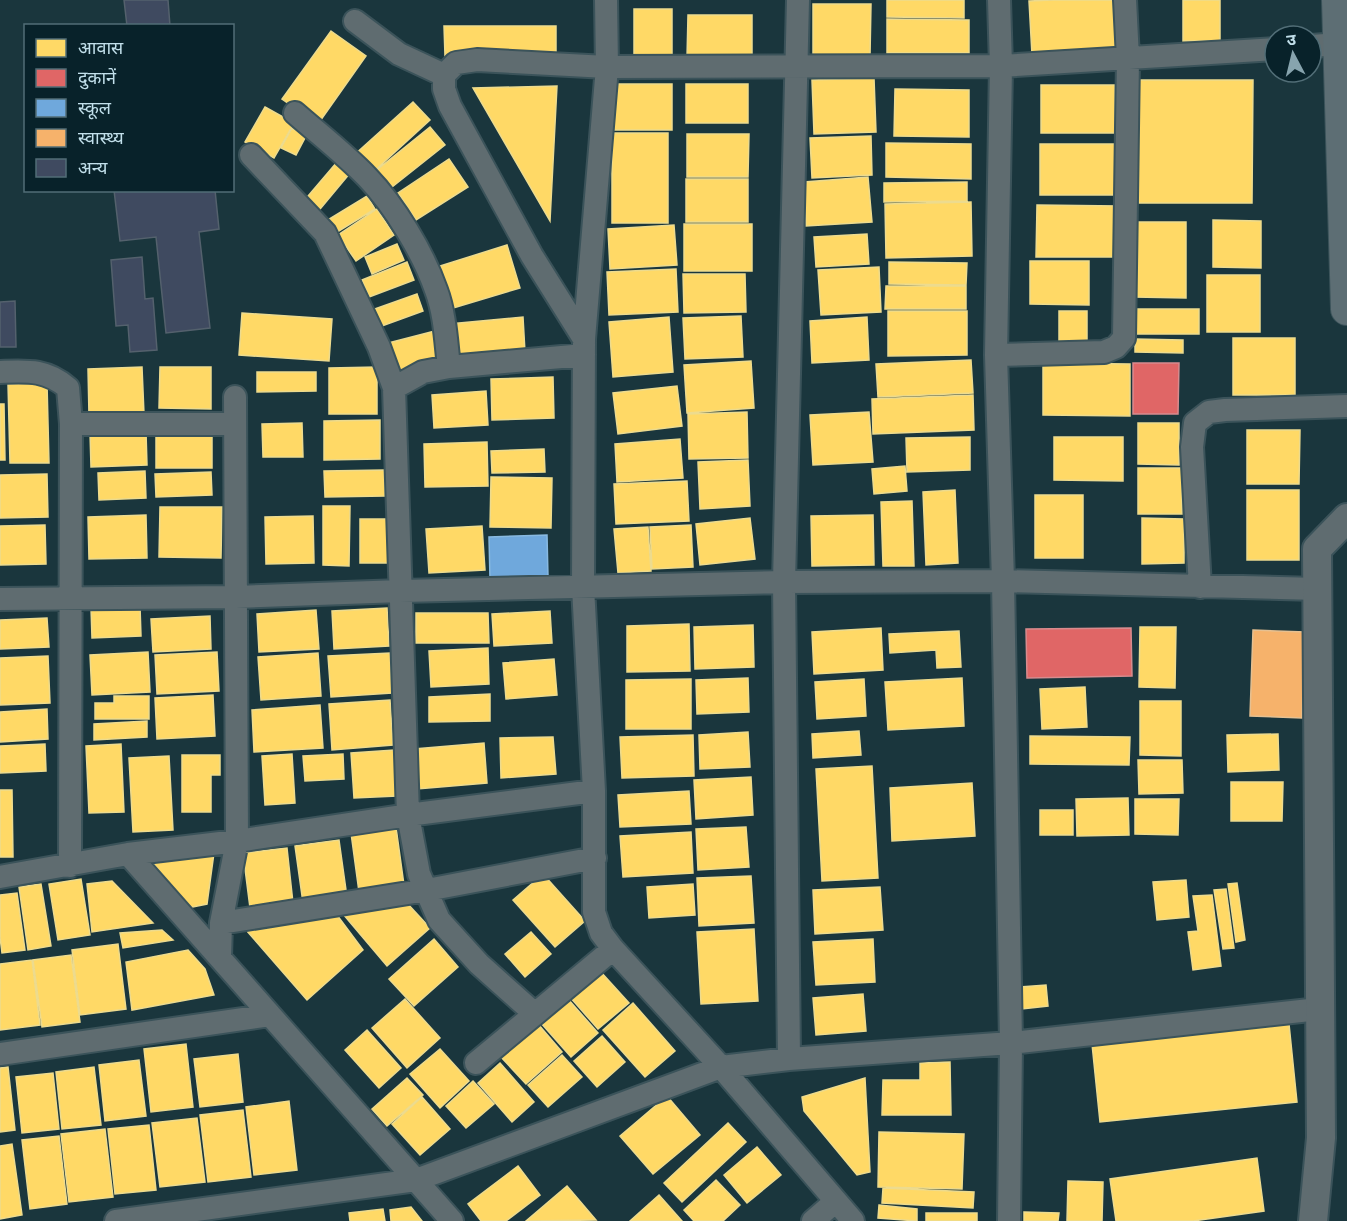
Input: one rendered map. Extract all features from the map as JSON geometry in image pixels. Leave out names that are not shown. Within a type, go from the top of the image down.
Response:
[{"type":"main road","points":[[1338,0],[1325,45],[1347,309]]},
{"type":"street","points":[[606,0],[607,67],[584,347],[583,587],[594,791],[594,912],[597,924],[613,949],[721,1067],[853,1221]]},
{"type":"street","points":[[789,1059],[784,582],[798,0]]},
{"type":"street","points":[[999,0],[1001,66],[996,355],[1003,582],[1011,1043],[1010,1221]]},
{"type":"street","points":[[996,355],[1104,352],[1116,347],[1124,338],[1128,58],[1125,0]]},
{"type":"street","points":[[355,21],[399,54],[444,75]]},
{"type":"street","points":[[584,347],[450,106],[444,89],[444,75],[456,63],[477,60],[607,67],[1001,66],[1263,50]]},
{"type":"street","points":[[296,113],[368,178],[407,232],[426,266],[436,291],[443,316],[449,367]]},
{"type":"street","points":[[251,155],[325,233],[379,347],[394,388],[408,815],[419,874],[438,920],[479,964],[535,1014]]},
{"type":"street","points":[[394,388],[423,372],[584,347]]},
{"type":"street","points":[[0,372],[32,371],[57,378],[68,388],[71,424],[70,866]]},
{"type":"street","points":[[220,958],[221,923],[237,841],[235,398]]},
{"type":"street","points":[[1200,587],[1192,447],[1195,423],[1209,412],[1225,410],[1347,405]]},
{"type":"street","points":[[71,424],[235,423]]},
{"type":"street","points":[[1313,1221],[1321,1138],[1317,549],[1347,518]]},
{"type":"street","points":[[0,599],[236,597],[784,582],[1003,582],[1318,589]]},
{"type":"street","points":[[0,877],[128,854],[594,791]]},
{"type":"street","points":[[128,854],[452,1221]]},
{"type":"street","points":[[221,923],[427,890],[594,858]]},
{"type":"street","points":[[476,1063],[613,949]]},
{"type":"street","points":[[116,1221],[416,1180],[721,1067],[789,1059],[1011,1043],[1319,1009]]},
{"type":"street","points":[[0,1054],[270,1015]]},
{"type":"street","points":[[813,1221],[836,1201]]},
{"type":"building: आवास","points":[[887,0],[964,0],[964,18],[887,17]]},
{"type":"building: आवास","points":[[1113,0],[1116,50],[1032,55],[1029,1]]},
{"type":"building: आवास","points":[[1183,0],[1220,0],[1220,41],[1183,41]]},
{"type":"building: आवास","points":[[813,4],[871,4],[870,56],[813,56]]},
{"type":"building: आवास","points":[[634,9],[672,9],[672,58],[634,58]]},
{"type":"building: आवास","points":[[688,15],[752,15],[752,58],[687,58]]},
{"type":"building: आवास","points":[[887,19],[969,20],[969,53],[887,53]]},
{"type":"building: आवास","points":[[444,26],[556,26],[556,56],[445,56]]},
{"type":"building: आवास","points":[[331,31],[366,56],[318,124],[282,99]]},
{"type":"building: आवास","points":[[874,78],[876,132],[814,134],[812,80]]},
{"type":"building: आवास","points":[[1138,80],[1253,80],[1252,203],[1138,203]]},
{"type":"building: आवास","points":[[611,84],[672,84],[672,130],[611,130]]},
{"type":"building: आवास","points":[[686,84],[748,84],[748,123],[686,123]]},
{"type":"building: आवास","points":[[1041,85],[1115,85],[1115,133],[1041,133]]},
{"type":"building: आवास","points":[[557,86],[550,221],[473,88]]},
{"type":"building: आवास","points":[[895,89],[969,90],[969,137],[894,136]]},
{"type":"building: आवास","points":[[413,102],[430,120],[370,175],[353,156]]},
{"type":"building: आवास","points":[[265,107],[294,123],[274,158],[245,142]]},
{"type":"building: आवास","points":[[430,127],[445,145],[387,191],[373,173]]},
{"type":"building: आवास","points":[[292,128],[306,136],[296,155],[281,148]]},
{"type":"building: आवास","points":[[612,133],[668,133],[668,223],[612,223]]},
{"type":"building: आवास","points":[[687,134],[749,134],[748,177],[687,177]]},
{"type":"building: आवास","points":[[871,136],[872,175],[812,178],[810,138]]},
{"type":"building: आवास","points":[[886,143],[971,144],[971,179],[886,177]]},
{"type":"building: आवास","points":[[1040,144],[1117,144],[1117,195],[1040,195]]},
{"type":"building: आवास","points":[[449,159],[468,187],[416,220],[398,193]]},
{"type":"building: आवास","points":[[337,162],[350,173],[316,214],[303,202]]},
{"type":"building: आवास","points":[[868,177],[872,222],[806,226],[804,182]]},
{"type":"building: आवास","points":[[686,179],[748,179],[748,222],[686,222]]},
{"type":"building: आवास","points":[[967,182],[967,201],[884,202],[884,183]]},
{"type":"building: आवास","points":[[367,196],[375,209],[334,234],[326,221]]},
{"type":"building: आवास","points":[[971,202],[972,256],[886,258],[885,204]]},
{"type":"building: आवास","points":[[1037,205],[1119,206],[1119,257],[1036,257]]},
{"type":"building: आवास","points":[[377,209],[394,235],[356,261],[338,235]]},
{"type":"building: आवास","points":[[1213,220],[1261,221],[1261,268],[1213,267]]},
{"type":"building: आवास","points":[[1134,222],[1186,222],[1186,298],[1134,297]]},
{"type":"building: आवास","points":[[684,224],[752,224],[752,271],[684,271]]},
{"type":"building: आवास","points":[[674,225],[677,265],[610,269],[608,229]]},
{"type":"building: आवास","points":[[867,234],[869,264],[816,267],[814,237]]},
{"type":"building: आवास","points":[[397,244],[404,260],[372,274],[365,257]]},
{"type":"building: आवास","points":[[507,245],[520,288],[453,308],[440,266]]},
{"type":"building: आवास","points":[[1030,261],[1089,261],[1089,305],[1030,304]]},
{"type":"building: आवास","points":[[407,262],[414,280],[369,297],[362,280]]},
{"type":"building: आवास","points":[[889,262],[967,263],[966,285],[889,284]]},
{"type":"building: आवास","points":[[879,267],[881,312],[821,315],[818,270]]},
{"type":"building: आवास","points":[[676,269],[678,312],[609,315],[607,272]]},
{"type":"building: आवास","points":[[683,274],[745,274],[746,312],[684,313]]},
{"type":"building: आवास","points":[[1207,275],[1260,275],[1260,332],[1207,332]]},
{"type":"building: आवास","points":[[886,286],[966,286],[966,309],[885,309]]},
{"type":"building: आवास","points":[[417,294],[423,311],[379,327],[372,310]]},
{"type":"building: आवास","points":[[1136,309],[1199,309],[1199,334],[1136,334]]},
{"type":"building: आवास","points":[[888,311],[967,311],[967,355],[888,356]]},
{"type":"building: आवास","points":[[1059,311],[1087,311],[1087,348],[1059,348]]},
{"type":"building: आवास","points":[[242,313],[332,319],[329,361],[239,355]]},
{"type":"building: आवास","points":[[741,316],[743,357],[685,359],[683,318]]},
{"type":"building: आवास","points":[[523,317],[525,352],[454,356],[449,324]]},
{"type":"building: आवास","points":[[669,317],[673,372],[613,377],[609,322]]},
{"type":"building: आवास","points":[[867,317],[869,360],[812,363],[810,321]]},
{"type":"building: आवास","points":[[435,331],[443,364],[396,376],[388,343]]},
{"type":"building: आवास","points":[[1233,338],[1295,338],[1295,395],[1233,395]]},
{"type":"building: आवास","points":[[1135,339],[1183,340],[1183,353],[1135,352]]},
{"type":"building: आवास","points":[[971,360],[973,393],[878,397],[876,364]]},
{"type":"building: आवास","points":[[751,361],[754,408],[687,413],[684,365]]},
{"type":"building: आवास","points":[[1043,363],[1130,364],[1130,416],[1043,415]]},
{"type":"building: आवास","points":[[142,367],[144,414],[89,416],[88,369]]},
{"type":"building: आवास","points":[[160,367],[211,367],[211,409],[159,408]]},
{"type":"building: आवास","points":[[377,367],[377,414],[329,414],[329,368]]},
{"type":"building: आवास","points":[[257,372],[316,372],[316,391],[257,392]]},
{"type":"building: आवास","points":[[553,377],[554,418],[492,420],[491,379]]},
{"type":"building: आवास","points":[[47,383],[49,463],[10,463],[8,384]]},
{"type":"building: आवास","points":[[677,386],[682,426],[618,434],[613,393]]},
{"type":"building: आवास","points":[[486,391],[488,425],[434,428],[432,395]]},
{"type":"building: आवास","points":[[973,395],[974,430],[873,434],[872,399]]},
{"type":"building: आवास","points":[[0,404],[4,404],[5,460],[0,460]]},
{"type":"building: आवास","points":[[747,412],[748,458],[689,459],[688,414]]},
{"type":"building: आवास","points":[[869,412],[873,462],[813,465],[810,415]]},
{"type":"building: आवास","points":[[380,420],[380,459],[324,460],[324,421]]},
{"type":"building: आवास","points":[[302,423],[303,457],[263,457],[262,424]]},
{"type":"building: आवास","points":[[1138,423],[1179,423],[1179,465],[1138,464]]},
{"type":"building: आवास","points":[[1247,430],[1300,430],[1299,484],[1247,484]]},
{"type":"building: आवास","points":[[146,432],[147,465],[91,467],[90,433]]},
{"type":"building: आवास","points":[[156,433],[212,433],[212,468],[156,468]]},
{"type":"building: आवास","points":[[970,437],[970,470],[907,472],[906,438]]},
{"type":"building: आवास","points":[[1054,437],[1123,437],[1123,481],[1054,480]]},
{"type":"building: आवास","points":[[680,439],[683,478],[617,482],[615,444]]},
{"type":"building: आवास","points":[[487,442],[488,486],[425,487],[424,444]]},
{"type":"building: आवास","points":[[544,449],[545,472],[492,473],[491,451]]},
{"type":"building: आवास","points":[[748,460],[750,506],[700,509],[698,462]]},
{"type":"building: आवास","points":[[905,466],[907,491],[874,494],[872,469]]},
{"type":"building: आवास","points":[[1138,468],[1182,468],[1182,514],[1138,514]]},
{"type":"building: आवास","points":[[384,470],[385,496],[325,497],[324,471]]},
{"type":"building: आवास","points":[[145,471],[146,498],[99,500],[98,473]]},
{"type":"building: आवास","points":[[211,472],[212,495],[156,497],[155,474]]},
{"type":"building: आवास","points":[[47,474],[48,517],[0,518],[0,475]]},
{"type":"building: आवास","points":[[491,477],[552,478],[551,528],[490,527]]},
{"type":"building: आवास","points":[[687,481],[689,521],[616,524],[614,484]]},
{"type":"building: आवास","points":[[955,490],[958,563],[926,565],[923,492]]},
{"type":"building: आवास","points":[[1247,490],[1299,490],[1299,560],[1247,560]]},
{"type":"building: आवास","points":[[1035,495],[1083,495],[1083,558],[1035,558]]},
{"type":"building: आवास","points":[[912,501],[914,566],[883,566],[881,502]]},
{"type":"building: आवास","points":[[323,506],[350,506],[349,566],[323,565]]},
{"type":"building: आवास","points":[[160,507],[222,507],[221,558],[159,557]]},
{"type":"building: आवास","points":[[146,515],[147,558],[89,559],[88,517]]},
{"type":"building: आवास","points":[[873,515],[874,565],[812,566],[811,516]]},
{"type":"building: आवास","points":[[313,516],[314,563],[266,564],[265,517]]},
{"type":"building: आवास","points":[[750,518],[755,559],[700,565],[696,524]]},
{"type":"building: आवास","points":[[1142,518],[1184,519],[1184,563],[1142,564]]},
{"type":"building: आवास","points":[[360,519],[391,519],[391,563],[360,563]]},
{"type":"building: आवास","points":[[45,525],[46,564],[0,565],[0,526]]},
{"type":"building: आवास","points":[[691,525],[693,567],[652,569],[650,527]]},
{"type":"building: आवास","points":[[482,526],[485,570],[429,573],[426,529]]},
{"type":"building: आवास","points":[[648,527],[651,571],[618,573],[614,529]]},
{"type":"building: आवास","points":[[140,606],[141,636],[92,638],[91,608]]},
{"type":"building: आवास","points":[[387,608],[389,646],[334,649],[332,611]]},
{"type":"building: आवास","points":[[316,610],[319,649],[259,652],[257,614]]},
{"type":"building: आवास","points":[[550,611],[552,643],[494,646],[492,614]]},
{"type":"building: आवास","points":[[416,613],[488,613],[489,643],[416,643]]},
{"type":"building: आवास","points":[[210,616],[211,649],[153,652],[151,619]]},
{"type":"building: आवास","points":[[47,618],[49,647],[0,649],[0,620]]},
{"type":"building: आवास","points":[[689,624],[690,671],[627,672],[627,626]]},
{"type":"building: आवास","points":[[753,625],[754,667],[695,669],[694,627]]},
{"type":"building: आवास","points":[[1140,627],[1176,627],[1175,688],[1139,687]]},
{"type":"building: आवास","points":[[881,628],[883,670],[814,674],[812,632]]},
{"type":"building: आवास","points":[[959,631],[961,667],[937,668],[936,650],[890,653],[889,634]]},
{"type":"building: आवास","points":[[488,648],[489,684],[431,687],[429,651]]},
{"type":"building: आवास","points":[[148,652],[150,692],[92,695],[90,655]]},
{"type":"building: आवास","points":[[217,652],[219,691],[157,694],[155,655]]},
{"type":"building: आवास","points":[[318,653],[321,696],[261,700],[258,657]]},
{"type":"building: आवास","points":[[390,653],[392,693],[331,697],[328,656]]},
{"type":"building: आवास","points":[[48,656],[50,703],[0,705],[0,658]]},
{"type":"building: आवास","points":[[554,659],[557,695],[506,699],[503,663]]},
{"type":"building: आवास","points":[[748,678],[749,712],[697,714],[696,680]]},
{"type":"building: आवास","points":[[962,678],[964,726],[888,730],[885,682]]},
{"type":"building: आवास","points":[[691,679],[691,729],[626,729],[626,680]]},
{"type":"building: आवास","points":[[864,679],[866,716],[817,719],[815,682]]},
{"type":"building: आवास","points":[[1085,687],[1087,727],[1042,729],[1040,689]]},
{"type":"building: आवास","points":[[490,694],[490,721],[429,722],[429,697]]},
{"type":"building: आवास","points":[[213,695],[215,736],[157,739],[155,698]]},
{"type":"building: आवास","points":[[114,696],[149,696],[149,719],[95,719],[95,703],[114,703]]},
{"type":"building: आवास","points":[[390,700],[393,745],[332,750],[329,704]]},
{"type":"building: आवास","points":[[1140,701],[1181,701],[1181,756],[1140,755]]},
{"type":"building: आवास","points":[[320,705],[323,748],[254,752],[252,710]]},
{"type":"building: आवास","points":[[47,709],[48,739],[0,742],[0,712]]},
{"type":"building: आवास","points":[[147,721],[147,737],[94,740],[94,724]]},
{"type":"building: आवास","points":[[859,731],[861,755],[813,758],[812,734]]},
{"type":"building: आवास","points":[[748,732],[750,767],[700,769],[699,735]]},
{"type":"building: आवास","points":[[1278,734],[1279,770],[1228,772],[1227,735]]},
{"type":"building: आवास","points":[[693,735],[694,776],[622,778],[620,737]]},
{"type":"building: आवास","points":[[1030,736],[1130,737],[1129,765],[1030,764]]},
{"type":"building: आवास","points":[[553,737],[556,774],[501,778],[500,738]]},
{"type":"building: आवास","points":[[484,743],[487,783],[417,789],[414,749]]},
{"type":"building: आवास","points":[[45,744],[46,771],[0,773],[0,746]]},
{"type":"building: आवास","points":[[121,744],[124,812],[89,813],[86,746]]},
{"type":"building: आवास","points":[[394,750],[397,796],[354,798],[351,753]]},
{"type":"building: आवास","points":[[292,754],[295,803],[265,805],[262,756]]},
{"type":"building: आवास","points":[[343,754],[344,779],[305,781],[303,756]]},
{"type":"building: आवास","points":[[182,755],[220,755],[220,775],[211,775],[211,812],[182,812]]},
{"type":"building: आवास","points":[[169,756],[173,830],[133,832],[129,758]]},
{"type":"building: आवास","points":[[1138,760],[1182,760],[1183,793],[1139,794]]},
{"type":"building: आवास","points":[[872,766],[878,878],[822,881],[816,769]]},
{"type":"building: आवास","points":[[751,777],[753,815],[696,819],[694,780]]},
{"type":"building: आवास","points":[[1231,782],[1283,782],[1282,821],[1231,821]]},
{"type":"building: आवास","points":[[972,783],[975,836],[892,841],[890,788]]},
{"type":"building: आवास","points":[[0,790],[12,790],[13,857],[0,857]]},
{"type":"building: आवास","points":[[689,791],[691,824],[620,827],[618,795]]},
{"type":"building: आवास","points":[[1128,798],[1129,835],[1077,836],[1076,799]]},
{"type":"building: आवास","points":[[1135,799],[1179,799],[1178,835],[1135,834]]},
{"type":"building: आवास","points":[[1040,810],[1073,810],[1073,835],[1040,835]]},
{"type":"building: आवास","points":[[396,827],[404,885],[359,892],[351,833]]},
{"type":"building: आवास","points":[[746,827],[749,867],[698,870],[696,829]]},
{"type":"building: आवास","points":[[691,832],[693,873],[623,877],[620,836]]},
{"type":"building: आवास","points":[[339,840],[347,897],[303,903],[295,846]]},
{"type":"building: आवास","points":[[287,848],[293,903],[250,908],[243,853]]},
{"type":"building: आवास","points":[[214,853],[207,904],[188,908],[153,863]]},
{"type":"building: आवास","points":[[543,874],[585,921],[555,947],[513,900]]},
{"type":"building: आवास","points":[[751,876],[754,923],[699,926],[697,878]]},
{"type":"building: आवास","points":[[81,879],[90,935],[58,940],[49,884]]},
{"type":"building: आवास","points":[[1186,880],[1189,917],[1157,920],[1153,882]]},
{"type":"building: आवास","points":[[112,881],[153,923],[92,932],[87,884]]},
{"type":"building: आवास","points":[[1237,883],[1245,940],[1236,942],[1228,884]]},
{"type":"building: आवास","points":[[41,884],[51,946],[28,950],[19,887]]},
{"type":"building: आवास","points":[[693,884],[695,915],[649,918],[647,887]]},
{"type":"building: आवास","points":[[880,887],[883,930],[815,934],[813,890]]},
{"type":"building: आवास","points":[[1226,889],[1234,948],[1223,949],[1214,890]]},
{"type":"building: आवास","points":[[17,893],[25,950],[2,953],[0,895]]},
{"type":"building: आवास","points":[[1212,895],[1221,966],[1193,970],[1188,932],[1198,931],[1193,896]]},
{"type":"building: आवास","points":[[406,902],[430,928],[387,966],[343,914]]},
{"type":"building: आवास","points":[[334,911],[363,950],[307,1000],[246,930]]},
{"type":"building: आवास","points":[[754,929],[758,1001],[701,1004],[697,932]]},
{"type":"building: आवास","points":[[162,930],[173,940],[123,948],[120,933]]},
{"type":"building: आवास","points":[[531,932],[551,954],[525,977],[505,954]]},
{"type":"building: आवास","points":[[434,939],[458,967],[414,1006],[389,979]]},
{"type":"building: आवास","points":[[873,939],[875,982],[816,985],[813,942]]},
{"type":"building: आवास","points":[[118,944],[126,1009],[80,1015],[72,950]]},
{"type":"building: आवास","points":[[188,950],[205,969],[214,995],[132,1010],[126,962]]},
{"type":"building: आवास","points":[[71,955],[80,1022],[42,1027],[33,960]]},
{"type":"building: आवास","points":[[32,960],[40,1025],[0,1030],[0,964]]},
{"type":"building: आवास","points":[[600,971],[629,1003],[598,1029],[570,997]]},
{"type":"building: आवास","points":[[1046,985],[1048,1006],[1022,1009],[1020,987]]},
{"type":"building: आवास","points":[[863,994],[866,1031],[816,1035],[813,998]]},
{"type":"building: आवास","points":[[405,999],[440,1038],[407,1068],[372,1028]]},
{"type":"building: आवास","points":[[568,999],[598,1033],[571,1057],[541,1023]]},
{"type":"building: आवास","points":[[633,1003],[675,1051],[645,1077],[603,1030]]},
{"type":"building: आवास","points":[[538,1024],[562,1052],[526,1084],[501,1057]]},
{"type":"building: आवास","points":[[1289,1024],[1297,1102],[1100,1122],[1092,1044]]},
{"type":"building: आवास","points":[[367,1030],[401,1068],[379,1088],[345,1050]]},
{"type":"building: आवास","points":[[602,1036],[625,1062],[597,1087],[574,1061]]},
{"type":"building: आवास","points":[[186,1044],[193,1107],[151,1112],[144,1049]]},
{"type":"building: आवास","points":[[440,1049],[469,1081],[440,1108],[410,1074]]},
{"type":"building: आवास","points":[[238,1054],[243,1102],[200,1107],[194,1059]]},
{"type":"building: आवास","points":[[562,1055],[582,1077],[548,1107],[528,1085]]},
{"type":"building: आवास","points":[[139,1060],[146,1116],[105,1121],[99,1065]]},
{"type":"building: आवास","points":[[950,1062],[951,1115],[882,1115],[883,1080],[920,1080],[920,1063]]},
{"type":"building: आवास","points":[[500,1063],[534,1102],[512,1122],[478,1083]]},
{"type":"building: आवास","points":[[8,1067],[15,1130],[0,1132],[0,1068]]},
{"type":"building: आवास","points":[[94,1067],[101,1125],[62,1129],[56,1072]]},
{"type":"building: आवास","points":[[53,1073],[59,1129],[22,1133],[16,1077]]},
{"type":"building: आवास","points":[[407,1078],[423,1095],[387,1126],[372,1109]]},
{"type":"building: आवास","points":[[865,1078],[870,1172],[857,1175],[804,1111],[802,1097]]},
{"type":"building: आवास","points":[[473,1081],[494,1104],[466,1128],[446,1106]]},
{"type":"building: आवास","points":[[667,1096],[700,1135],[653,1174],[620,1136]]},
{"type":"building: आवास","points":[[422,1097],[450,1129],[420,1155],[392,1124]]},
{"type":"building: आवास","points":[[289,1101],[297,1170],[254,1175],[246,1107]]},
{"type":"building: आवास","points":[[243,1110],[251,1177],[208,1182],[200,1115]]},
{"type":"building: आवास","points":[[197,1118],[205,1182],[160,1187],[152,1123]]},
{"type":"building: आवास","points":[[728,1123],[746,1142],[682,1202],[664,1183]]},
{"type":"building: आवास","points":[[149,1125],[156,1190],[115,1194],[108,1129]]},
{"type":"building: आवास","points":[[105,1129],[113,1197],[69,1202],[61,1134]]},
{"type":"building: आवास","points":[[879,1132],[964,1134],[962,1189],[878,1187]]},
{"type":"building: आवास","points":[[59,1136],[67,1204],[30,1209],[22,1140]]},
{"type":"building: आवास","points":[[12,1144],[22,1215],[0,1219],[0,1146]]},
{"type":"building: आवास","points":[[757,1147],[781,1175],[747,1203],[724,1175]]},
{"type":"building: आवास","points":[[1257,1158],[1264,1211],[1193,1221],[1116,1221],[1110,1179]]},
{"type":"building: आवास","points":[[518,1166],[540,1195],[506,1221],[481,1221],[468,1204]]},
{"type":"building: आवास","points":[[716,1180],[740,1205],[723,1221],[694,1221],[684,1210]]},
{"type":"building: आवास","points":[[1068,1181],[1103,1182],[1102,1221],[1067,1221]]},
{"type":"building: आवास","points":[[567,1186],[596,1220],[526,1221]]},
{"type":"building: आवास","points":[[883,1188],[974,1192],[973,1208],[882,1203]]},
{"type":"building: आवास","points":[[659,1195],[682,1221],[630,1221]]},
{"type":"building: आवास","points":[[879,1205],[917,1209],[917,1221],[878,1218]]},
{"type":"building: आवास","points":[[411,1207],[422,1221],[391,1221],[390,1210]]},
{"type":"building: आवास","points":[[383,1209],[385,1221],[350,1221],[349,1213]]},
{"type":"building: आवास","points":[[1024,1212],[1059,1213],[1058,1221],[1024,1221]]},
{"type":"building: आवास","points":[[926,1213],[977,1213],[977,1221],[926,1221]]},
{"type":"building: दुकानें","points":[[1133,363],[1179,363],[1178,414],[1133,414]]},
{"type":"building: दुकानें","points":[[1131,628],[1132,676],[1027,678],[1026,629]]},
{"type":"building: स्कूल","points":[[547,535],[548,577],[490,579],[489,537]]},
{"type":"building: स्वास्थ्य","points":[[1253,630],[1305,632],[1302,718],[1250,716]]},
{"type":"building: अन्य","points":[[124,0],[168,0],[170,24],[127,24]]},
{"type":"building: अन्य","points":[[114,192],[215,192],[219,229],[199,232],[210,328],[166,333],[156,237],[120,241]]},
{"type":"building: अन्य","points":[[142,257],[145,299],[153,298],[157,350],[130,352],[128,325],[116,326],[111,260]]},
{"type":"building: अन्य","points":[[15,301],[16,347],[0,347],[0,302]]}]
